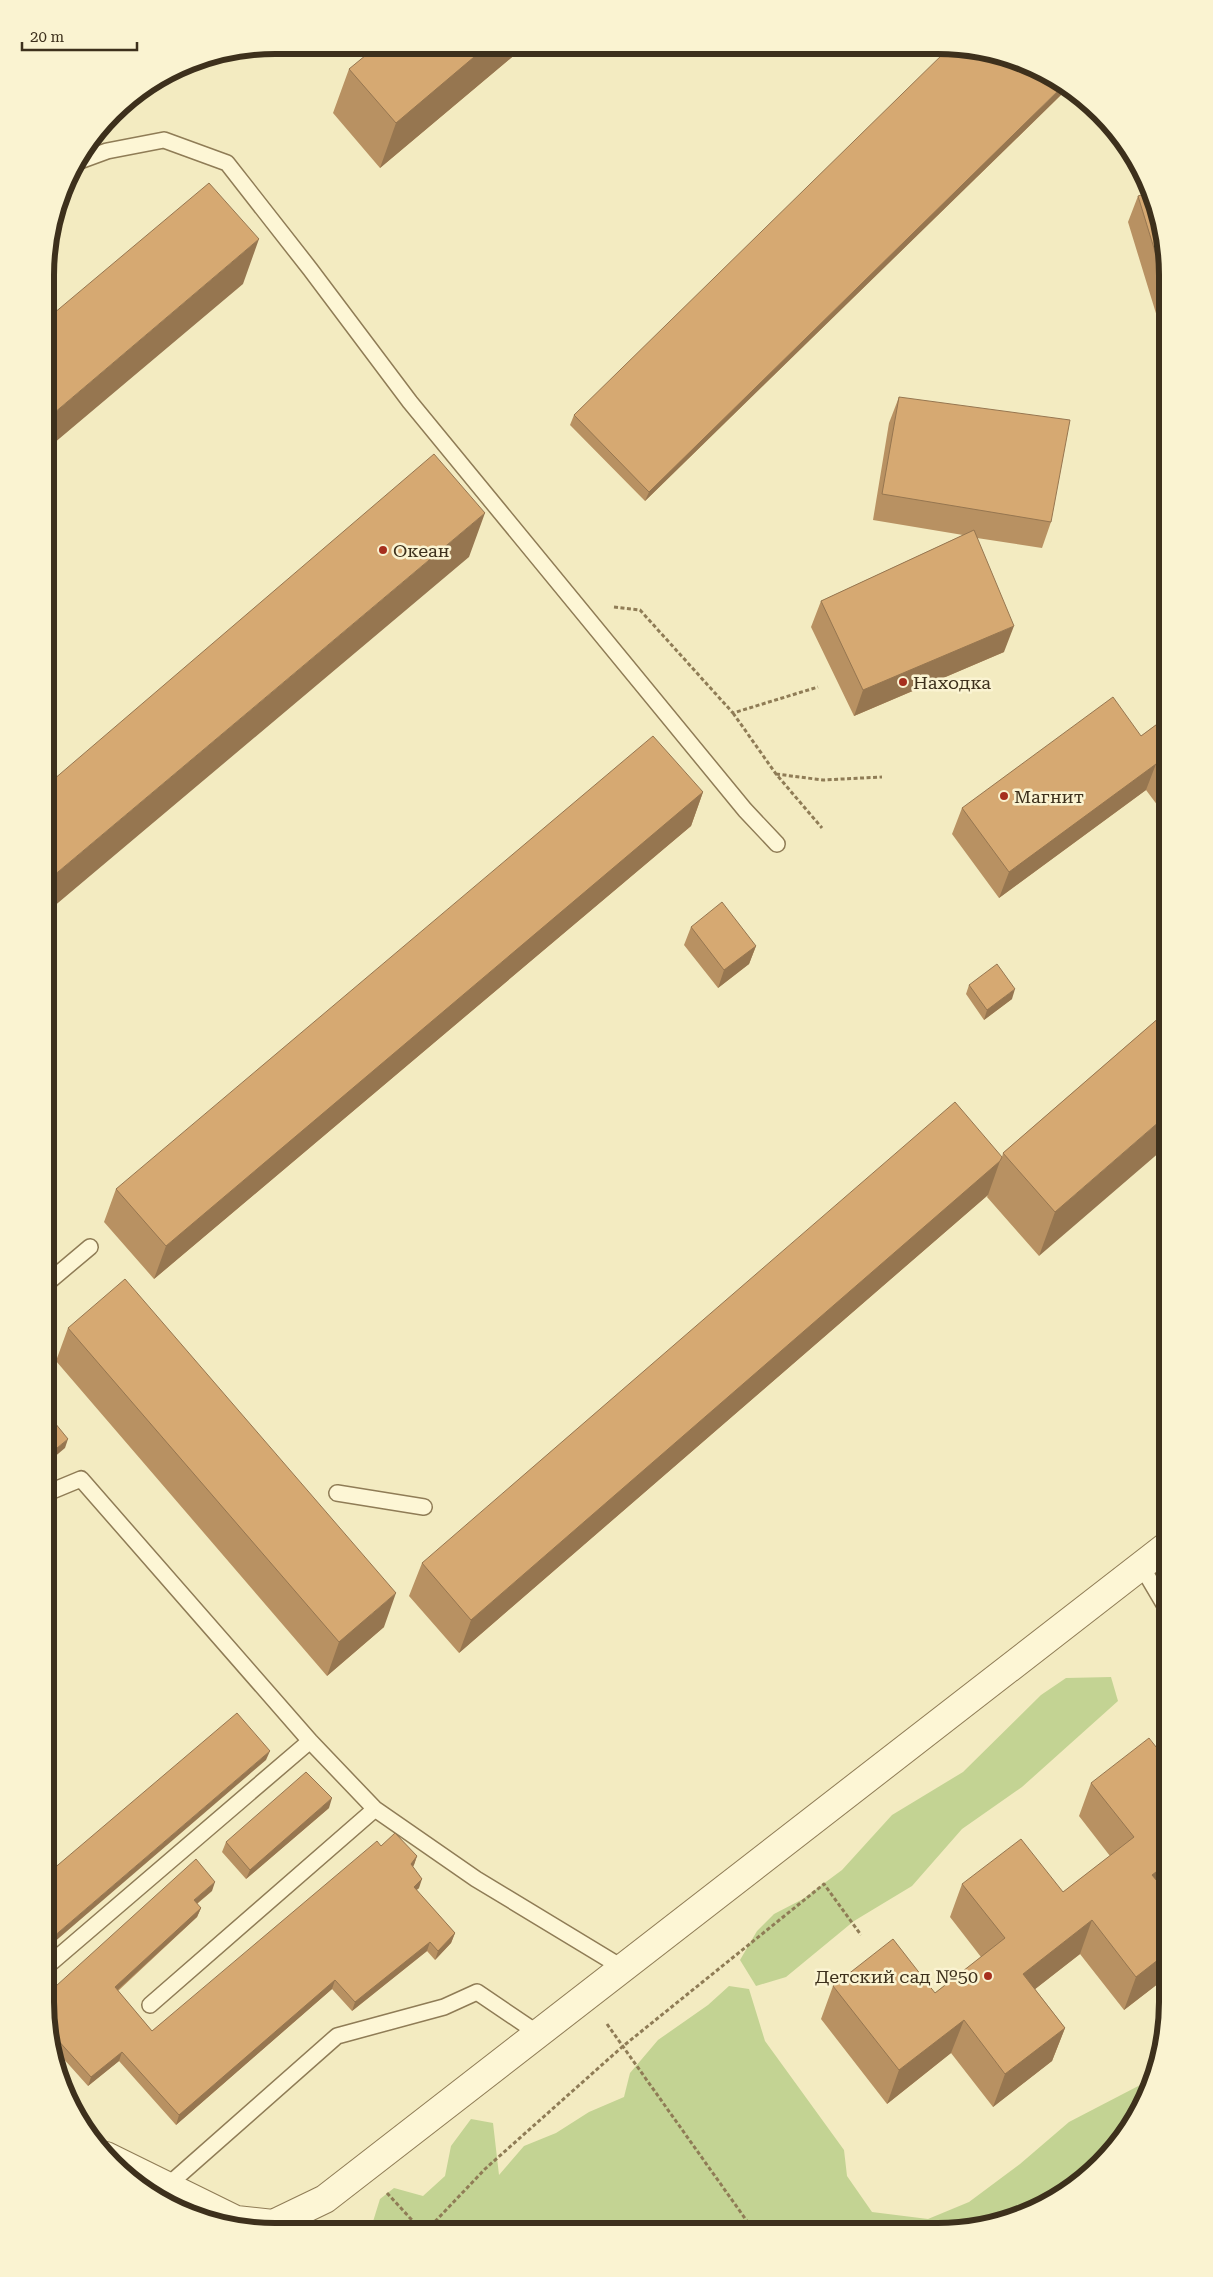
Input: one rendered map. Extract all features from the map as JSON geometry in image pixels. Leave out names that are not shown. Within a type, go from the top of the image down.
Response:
[{"type":"street","points":[[275,2223],[325,2199],[1159,1553]]},
{"type":"street","points":[[128,2167],[222,2217]]},
{"type":"lane","points":[[87,159],[106,152],[164,140],[227,163],[410,402],[745,810],[776,844]]},
{"type":"lane","points":[[54,1277],[90,1248]]},
{"type":"lane","points":[[54,1489],[81,1479],[310,1741],[375,1809],[476,1879],[623,1968]]},
{"type":"lane","points":[[337,1493],[424,1507]]},
{"type":"lane","points":[[1142,1567],[1159,1596]]},
{"type":"lane","points":[[54,1960],[310,1741]]},
{"type":"lane","points":[[150,2005],[375,1809]]},
{"type":"lane","points":[[167,2186],[336,2036],[444,2007],[478,1992],[539,2034]]},
{"type":"path","points":[[588,618],[612,607],[640,610],[733,713],[776,774],[822,828]]},
{"type":"path","points":[[733,713],[818,687]]},
{"type":"path","points":[[776,774],[823,780],[882,777]]},
{"type":"path","points":[[433,2223],[485,2169],[622,2047],[824,1884],[861,1935]]},
{"type":"path","points":[[587,1996],[748,2223]]},
{"type":"path","points":[[364,2169],[415,2223]]},
{"type":"green space","points":[[1111,1677],[1118,1701],[1022,1787],[962,1829],[912,1886],[854,1921],[786,1977],[756,1986],[740,1960],[757,1931],[774,1914],[803,1899],[842,1870],[892,1815],[963,1772],[1041,1695],[1066,1678]]},
{"type":"green space","points":[[729,1986],[749,1989],[765,2041],[844,2150],[847,2176],[872,2212],[928,2219],[969,2202],[1020,2164],[1069,2122],[1144,2083],[1130,2113],[1114,2137],[1073,2178],[1049,2194],[1023,2206],[1009,2212],[981,2219],[953,2223],[373,2223],[380,2199],[394,2188],[423,2196],[445,2176],[451,2146],[471,2119],[493,2123],[499,2175],[524,2146],[556,2133],[589,2112],[624,2097],[630,2073],[658,2040],[708,2005]]},
{"type":"building","points":[[367,54],[478,54],[396,123],[349,69]]},
{"type":"building","points":[[943,54],[981,58],[1009,65],[1049,83],[1059,90],[649,492],[574,415]]},
{"type":"building","points":[[209,183],[259,239],[54,413],[54,313]]},
{"type":"building","points":[[1144,194],[1148,204],[1155,232],[1159,265],[1138,196]]},
{"type":"building","points":[[899,397],[1070,420],[1051,522],[882,494]]},
{"type":"building","points":[[434,454],[485,513],[54,875],[54,779]]},
{"type":"building","points":[[974,530],[1014,626],[863,690],[821,601]]},
{"type":"building","points":[[1113,697],[1141,736],[1159,723],[1159,768],[1156,764],[1009,872],[962,808]]},
{"type":"building","points":[[653,736],[703,792],[166,1246],[116,1189]]},
{"type":"building","points":[[722,902],[756,946],[724,970],[691,927]]},
{"type":"building","points":[[997,964],[1015,989],[987,1010],[969,985]]},
{"type":"building","points":[[1159,1018],[1159,1122],[1055,1212],[1003,1153]]},
{"type":"building","points":[[955,1102],[1002,1157],[1000,1161],[471,1620],[422,1563]]},
{"type":"building","points":[[125,1279],[396,1593],[339,1642],[68,1328]]},
{"type":"building","points":[[54,1422],[68,1439],[54,1450]]},
{"type":"building","points":[[237,1713],[270,1751],[54,1936],[54,1868]]},
{"type":"building","points":[[1149,1738],[1159,1751],[1159,1870],[1152,1875],[1159,1883],[1159,1959],[1136,1977],[1092,1920],[1023,1974],[1065,2028],[1005,2074],[964,2020],[899,2070],[833,1986],[893,1939],[935,1993],[1005,1938],[962,1884],[1021,1839],[1063,1892],[1134,1837],[1091,1783]]},
{"type":"building","points":[[306,1772],[332,1798],[250,1870],[226,1842]]},
{"type":"building","points":[[395,1833],[417,1856],[411,1864],[422,1879],[414,1887],[455,1933],[438,1951],[430,1942],[355,2002],[335,1980],[179,2115],[122,2052],[91,2077],[57,2039],[54,2017],[54,1988],[196,1859],[215,1882],[194,1900],[201,1908],[115,1987],[152,2031],[377,1841],[381,1846]]},
{"type":"place","name":"Океан","points":[[383,550]]},
{"type":"place","name":"Находка","points":[[903,682]]},
{"type":"place","name":"Магнит","points":[[1004,796]]},
{"type":"place","name":"Детский сад №50","points":[[988,1976]]}]
